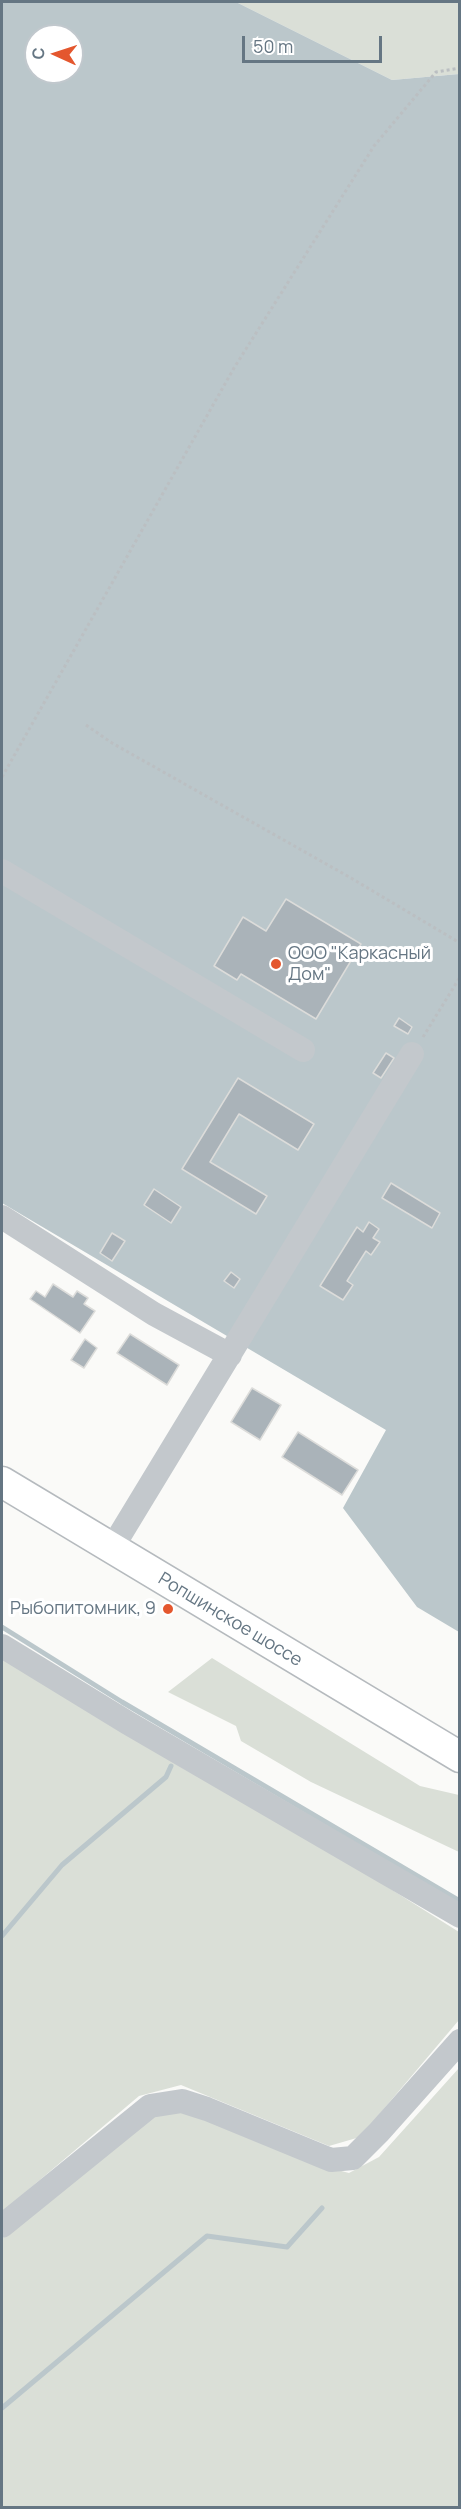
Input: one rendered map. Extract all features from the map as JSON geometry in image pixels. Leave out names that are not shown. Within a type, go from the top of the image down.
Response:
[{"type":"main road","name":"Ропшинское шоссе","points":[[2,1482],[459,1757]]},
{"type":"street","points":[[2,871],[303,1050]]},
{"type":"street","points":[[112,1548],[412,1054]]},
{"type":"street","points":[[2,1217],[154,1314],[230,1355]]},
{"type":"street","points":[[2,1646],[128,1723],[459,1916]]},
{"type":"street","points":[[2,2226],[150,2106],[182,2101],[331,2160],[353,2158],[379,2132],[459,2041]]},
{"type":"path","points":[[2,777],[234,368],[374,146],[436,72],[459,68]]},
{"type":"path","points":[[86,725],[121,748],[351,878],[459,943]]},
{"type":"path","points":[[412,1054],[459,977]]},
{"type":"shaded area","points":[[2,2],[236,2],[392,80],[459,74],[459,1632],[417,1607],[343,1508],[386,1430],[2,1203]]},
{"type":"shaded area","points":[[236,2],[459,2],[459,74],[392,80]]},
{"type":"shaded area","points":[[212,1658],[420,1786],[459,1795],[459,1852],[311,1782],[241,1741],[236,1726],[168,1692]]},
{"type":"shaded area","points":[[2,1659],[362,1871],[459,1932],[459,2020],[360,2137],[329,2146],[181,2085],[139,2096],[2,2212]]},
{"type":"shaded area","points":[[459,2068],[459,2507],[2,2508],[2,2239],[153,2113],[184,2110],[307,2162],[349,2173],[379,2157]]},
{"type":"building","points":[[286,899],[361,944],[316,1019],[241,974],[237,980],[214,966],[243,917],[266,931]]},
{"type":"building","points":[[399,1018],[412,1027],[408,1034],[394,1026]]},
{"type":"building","points":[[386,1053],[394,1058],[381,1078],[373,1073]]},
{"type":"building","points":[[238,1078],[314,1124],[298,1150],[239,1114],[210,1162],[267,1196],[256,1214],[182,1169]]},
{"type":"building","points":[[391,1183],[440,1213],[432,1228],[382,1198]]},
{"type":"building","points":[[154,1189],[181,1207],[171,1223],[144,1205]]},
{"type":"building","points":[[369,1222],[379,1229],[373,1238],[380,1242],[371,1255],[366,1251],[347,1281],[353,1285],[343,1300],[320,1286],[357,1227],[363,1232]]},
{"type":"building","points":[[112,1233],[125,1241],[112,1261],[100,1253]]},
{"type":"building","points":[[231,1272],[240,1279],[234,1288],[224,1281]]},
{"type":"building","points":[[53,1284],[73,1297],[77,1291],[88,1298],[84,1304],[95,1311],[80,1333],[30,1299],[36,1291],[45,1297]]},
{"type":"building","points":[[130,1334],[179,1365],[167,1385],[117,1353]]},
{"type":"building","points":[[85,1339],[97,1348],[84,1368],[71,1360]]},
{"type":"building","points":[[252,1388],[281,1405],[260,1440],[231,1422]]},
{"type":"building","points":[[298,1432],[358,1470],[342,1495],[282,1457]]},
{"type":"waterway","points":[[2,1627],[122,1702],[460,1901]]},
{"type":"waterway","points":[[2,1936],[62,1865],[166,1777],[171,1766]]},
{"type":"waterway","points":[[2,2408],[207,2236],[287,2247],[322,2208]]},
{"type":"place","name":"ООО \"Каркасный Дом\"","points":[[276,964]]},
{"type":"place","name":"Рыбопитомник, 9","points":[[168,1609]]}]
